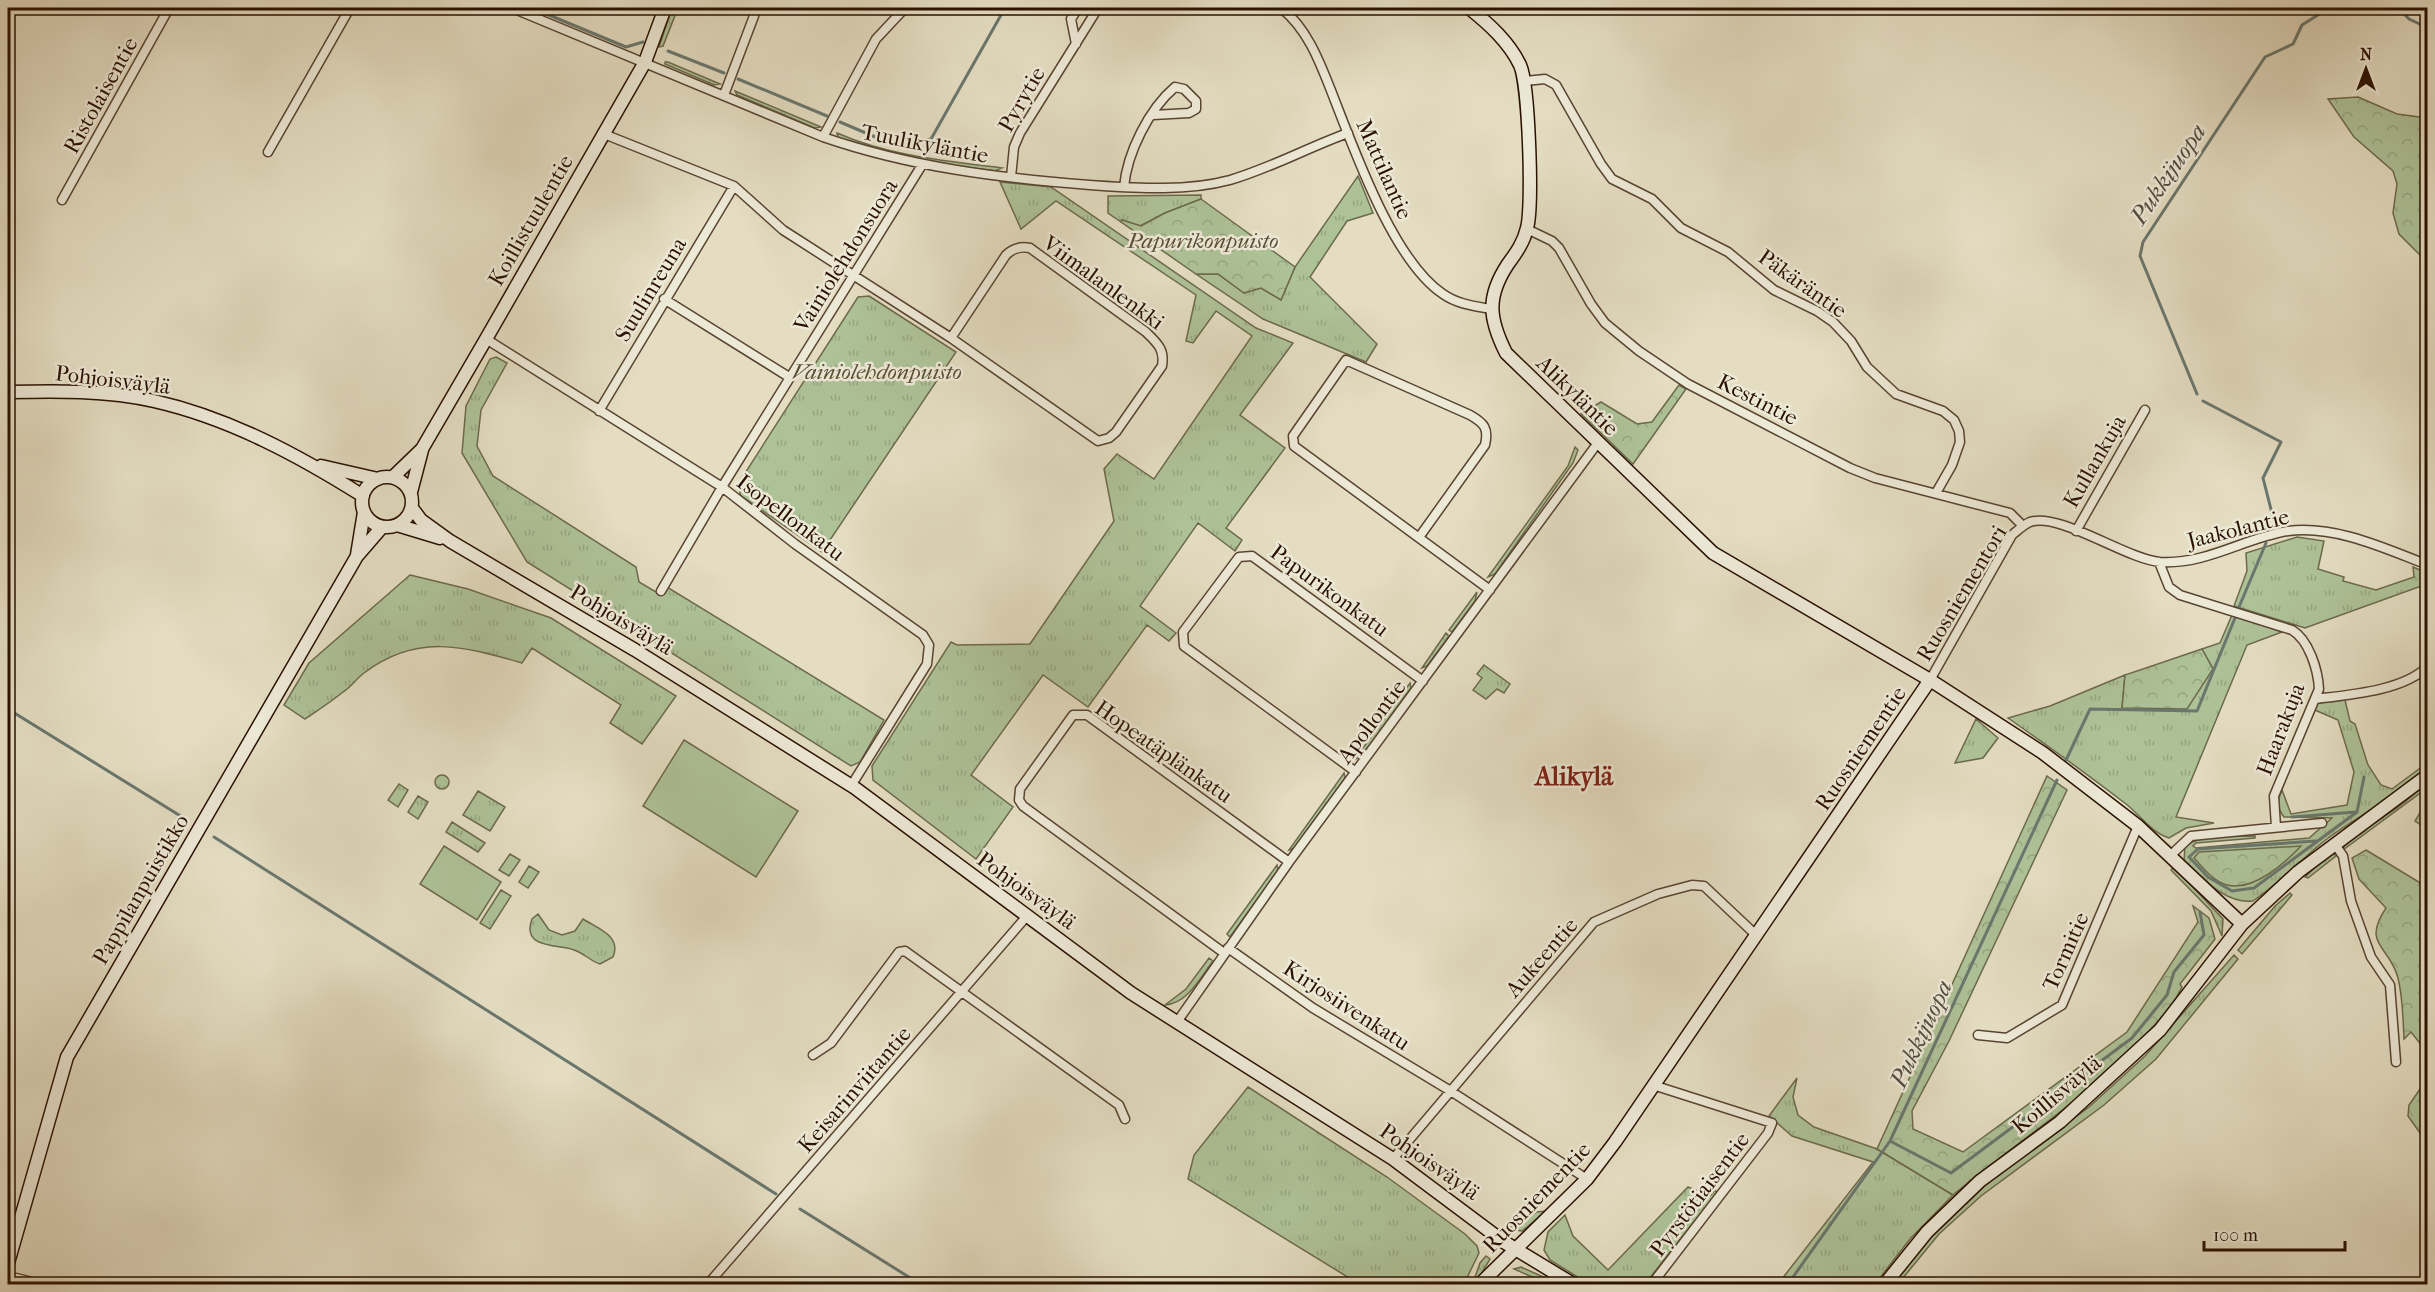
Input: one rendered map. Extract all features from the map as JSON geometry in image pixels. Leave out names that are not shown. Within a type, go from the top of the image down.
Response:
[{"type":"street","name":"Ristolaisentie","points":[[62,200],[169,8]]},
{"type":"street","points":[[268,152],[350,8]]},
{"type":"street","name":"Tuulikyläntie","points":[[512,8],[823,137],[870,153],[922,165],[1011,177],[1124,186],[1194,186],[1230,180],[1348,133]]},
{"type":"street","name":"Koillistuulentie","points":[[393,477],[422,449],[486,339],[645,62],[664,8]]},
{"type":"street","points":[[724,95],[757,8]]},
{"type":"street","points":[[823,137],[876,39],[905,8]]},
{"type":"street","points":[[1076,44],[1071,20],[1078,8]]},
{"type":"street","name":"Pyrytie","points":[[1011,177],[1014,147],[1020,133],[1098,8]]},
{"type":"street","name":"Mattilantie","points":[[1281,8],[1314,48],[1348,133],[1400,248],[1424,279],[1458,302],[1491,309]]},
{"type":"street","points":[[1469,8],[1491,26],[1509,47],[1525,81],[1530,216],[1523,242],[1502,273],[1491,309]]},
{"type":"street","name":"Päkäräntie","points":[[1525,81],[1545,80],[1556,85],[1612,179],[1652,199],[1681,228],[1728,252],[1774,290],[1817,311],[1833,322],[1851,341],[1867,367],[1896,394],[1938,408],[1954,420],[1959,431],[1960,442],[1952,465],[1936,493]]},
{"type":"street","points":[[1124,186],[1130,151],[1166,94],[1175,87],[1184,89],[1196,101],[1196,109],[1189,112],[1153,115]]},
{"type":"street","points":[[604,134],[734,186]]},
{"type":"street","name":"Vainiolehdonsuora","points":[[661,591],[789,377],[856,275],[922,165]]},
{"type":"street","name":"Viimalanlenkki","points":[[734,186],[783,230],[951,338],[1098,441],[1109,438],[1116,432],[1162,366],[1164,358],[1162,347],[1146,332],[1030,248],[1024,247],[1010,250],[951,338]]},
{"type":"street","name":"Suulinreuna","points":[[599,411],[664,299],[734,186]]},
{"type":"street","name":"Kestintie","points":[[1527,229],[1552,241],[1559,248],[1591,304],[1605,322],[1639,351],[1688,384],[1850,468],[1875,478],[2010,513],[2023,526]]},
{"type":"street","points":[[664,299],[789,377]]},
{"type":"street","name":"Alikyläntie","points":[[1491,309],[1495,332],[1506,353],[1597,444],[1713,553],[1930,680]]},
{"type":"street","name":"Isopellonkatu","points":[[486,339],[722,487],[795,544],[923,635],[929,645],[927,664],[851,786]]},
{"type":"street","points":[[1420,537],[1485,445],[1488,433],[1484,423],[1346,360],[1293,436],[1294,446],[1490,590]]},
{"type":"street","name":"Pohjoisväylä","points":[[8,392],[100,394],[153,401],[199,413],[311,463],[363,496]]},
{"type":"street","name":"Kullankuja","points":[[2076,531],[2145,410]]},
{"type":"street","name":"Apollontie","points":[[1177,1022],[1289,862],[1597,444]]},
{"type":"street","name":"Koillistuulentie","points":[[411,492],[422,449]]},
{"type":"street","name":"Pohjoisväylä","points":[[311,463],[378,479]]},
{"type":"street","points":[[393,477],[407,485],[411,492],[412,508],[404,521],[397,525],[382,527],[374,524],[364,512],[363,496],[371,483],[378,479],[393,477]]},
{"type":"street","name":"Pohjoisväylä","points":[[412,508],[421,520],[450,541],[635,650],[851,786],[1131,993],[1393,1159],[1515,1249],[1573,1284]]},
{"type":"street","name":"Pappilanpuistikko","points":[[357,556],[364,512]]},
{"type":"street","name":"Jaakolantie","points":[[2023,526],[2042,521],[2076,531],[2158,562],[2222,553],[2285,532],[2313,530],[2381,547],[2427,565]]},
{"type":"street","name":"Pohjoisväylä","points":[[397,525],[450,541]]},
{"type":"street","name":"Ruosniementori","points":[[1930,680],[2012,535],[2023,526]]},
{"type":"street","name":"Pappilanpuistikko","points":[[8,1263],[67,1057],[357,556],[382,527]]},
{"type":"street","name":"Papurikonkatu","points":[[1356,772],[1184,646],[1183,632],[1239,557],[1252,556],[1423,681]]},
{"type":"street","name":"Haarakuja","points":[[2158,562],[2169,587],[2180,595],[2299,635],[2304,641],[2318,680],[2315,699],[2274,796],[2276,827]]},
{"type":"street","points":[[2315,699],[2371,691],[2419,676],[2427,666]]},
{"type":"street","name":"Ruosniementie","points":[[1480,1284],[1587,1179],[1656,1086],[1756,934],[1930,680],[2043,753],[2138,826],[2242,924]]},
{"type":"street","name":"Hopeatäplänkatu","points":[[1226,950],[1023,806],[1019,800],[1020,789],[1073,715],[1087,715],[1289,862]]},
{"type":"street","points":[[2242,924],[2298,872],[2334,843],[2427,775]]},
{"type":"street","points":[[2170,855],[2191,836],[2322,823]]},
{"type":"street","name":"Tormitie","points":[[1978,1035],[2007,1038],[2062,1005],[2138,826]]},
{"type":"street","points":[[2334,843],[2343,856],[2351,901],[2371,957],[2390,985],[2396,1062]]},
{"type":"street","name":"Aukeentie","points":[[1393,1159],[1449,1090],[1594,922],[1658,894],[1692,885],[1704,886],[1756,934]]},
{"type":"street","name":"Keisarinviitantie","points":[[708,1284],[1027,916]]},
{"type":"street","name":"Koillisväylä","points":[[1885,1284],[1927,1232],[1980,1181],[2060,1122],[2160,1030],[2242,924]]},
{"type":"street","name":"Kirjosiivenkatu","points":[[1226,950],[1313,1008],[1449,1090],[1587,1179]]},
{"type":"street","points":[[813,1055],[831,1043],[899,952],[905,951],[917,957],[1119,1105],[1125,1119]]},
{"type":"street","name":"Pyrstötiaisentie","points":[[1653,1284],[1768,1133],[1772,1123],[1656,1086]]},
{"type":"street","points":[[8,1276],[40,1284]]},
{"type":"green space","points":[[672,8],[678,8],[663,46],[659,47]]},
{"type":"green space","points":[[665,62],[720,84],[714,85],[665,64]]},
{"type":"green space","points":[[735,91],[821,127],[815,128],[737,95]]},
{"type":"green space","points":[[2358,97],[2397,114],[2427,118],[2427,258],[2421,256],[2399,234],[2393,213],[2397,184],[2393,171],[2354,137],[2328,99]]},
{"type":"green space","points":[[837,133],[897,152],[1002,168],[995,171],[899,158],[838,138]]},
{"type":"green space","points":[[1358,176],[1373,213],[1347,221],[1310,277],[1377,344],[1366,362],[1263,319],[1196,274],[1218,274],[1244,293],[1261,288],[1281,300],[1295,267]]},
{"type":"green space","points":[[1000,182],[1051,187],[1256,328],[1293,343],[1240,415],[1285,448],[1226,528],[1242,540],[1235,551],[1198,523],[1140,606],[1176,633],[1169,641],[1147,625],[1088,707],[1043,675],[971,775],[1013,807],[976,859],[873,780],[872,766],[951,642],[957,645],[1030,644],[1114,521],[1104,469],[1117,454],[1154,479],[1252,336],[1216,311],[1193,343],[1186,341],[1196,295],[1056,201],[1021,229]]},
{"type":"green space","points":[[1201,195],[1201,199],[1140,226],[1122,220],[1121,222],[1108,213],[1108,196]]},
{"type":"green space","name":"Papurikonpuisto","points":[[1201,199],[1295,267],[1281,300],[1261,288],[1244,293],[1218,274],[1196,274],[1121,222],[1122,220],[1141,226],[1165,213]]},
{"type":"green space","name":"Vainiolehdonpuisto","points":[[869,296],[956,352],[822,552],[740,495],[740,481],[858,297]]},
{"type":"green space","points":[[496,357],[507,363],[481,410],[477,446],[493,476],[636,567],[639,582],[661,595],[667,587],[884,720],[860,762],[851,766],[527,562],[462,453],[466,406],[490,359]]},
{"type":"green space","points":[[1679,385],[1686,389],[1633,464],[1581,414],[1601,402],[1637,424],[1652,422]]},
{"type":"green space","points":[[1575,447],[1578,450],[1573,463],[1495,574],[1488,577],[1568,466]]},
{"type":"green space","points":[[2297,537],[2324,541],[2318,569],[2344,577],[2343,581],[2376,590],[2414,577],[2413,567],[2427,573],[2427,584],[2305,628],[2234,606],[2247,571],[2246,553]]},
{"type":"green space","points":[[410,575],[468,589],[551,618],[676,696],[642,744],[610,723],[621,705],[532,648],[522,663],[460,648],[441,647],[403,652],[384,660],[305,719],[284,705],[309,663]]},
{"type":"green space","points":[[1477,592],[1475,601],[1452,632],[1449,630]]},
{"type":"green space","points":[[2232,615],[2282,632],[2247,645],[2176,817],[2214,823],[2186,828],[2169,838],[2163,836],[2131,808],[2008,718],[2050,706],[2125,675],[2122,708],[2213,669],[2202,649],[2220,643]]},
{"type":"green space","points":[[1446,633],[1449,636],[1427,666],[1422,668]]},
{"type":"green space","points":[[2202,649],[2213,669],[2187,709],[2122,708],[2125,675]]},
{"type":"green space","points":[[1484,665],[1510,684],[1504,693],[1497,689],[1486,699],[1473,690],[1482,678],[1477,674]]},
{"type":"green space","points":[[1410,683],[1411,688],[1361,757],[1355,759]]},
{"type":"green space","points":[[2345,700],[2350,721],[2355,724],[2368,765],[2381,785],[2392,789],[2427,763],[2427,766],[2405,787],[2327,839],[2253,901],[2243,901],[2224,894],[2184,861],[2185,846],[2192,842],[2219,837],[2255,836],[2255,838],[2196,843],[2193,846],[2196,848],[2309,838],[2332,818],[2284,817],[2278,804],[2282,790],[2291,814],[2347,805],[2354,772],[2338,720],[2315,710],[2318,703]]},
{"type":"green space","points":[[1976,719],[1998,738],[1983,758],[1955,763]]},
{"type":"green space","points":[[684,740],[798,811],[756,877],[643,806]]},
{"type":"green space","points":[[1344,773],[1345,778],[1295,848],[1289,850]]},
{"type":"green space","points":[[442,775],[447,777],[449,782],[447,787],[442,789],[437,787],[435,782],[437,777]]},
{"type":"green space","points":[[2047,776],[2067,790],[1949,1041],[1912,1111],[1913,1129],[1963,1152],[2127,1032],[2198,922],[2193,906],[2209,918],[2215,939],[2180,984],[2182,987],[2167,1010],[2127,1054],[2079,1097],[1953,1195],[1877,1149]]},
{"type":"green space","points":[[399,784],[408,790],[398,807],[388,800]]},
{"type":"green space","points":[[2427,784],[2427,788],[2343,850],[2345,842],[2397,808]]},
{"type":"green space","points":[[478,791],[505,807],[490,831],[463,815]]},
{"type":"green space","points":[[418,796],[428,802],[418,819],[408,812]]},
{"type":"green space","points":[[2427,801],[2427,829],[2415,821]]},
{"type":"green space","points":[[452,822],[485,843],[478,852],[446,832]]},
{"type":"green space","points":[[444,846],[501,882],[477,920],[420,884]]},
{"type":"green space","points":[[2301,846],[2268,874],[2258,880],[2237,886],[2227,885],[2217,880],[2194,858],[2199,852]]},
{"type":"green space","points":[[2366,850],[2427,887],[2427,1052],[2411,1032],[2404,1039],[2398,978],[2377,938],[2376,930],[2379,920],[2386,908],[2359,879],[2352,858]]},
{"type":"green space","points":[[2331,852],[2336,856],[2308,878],[2305,877]]},
{"type":"green space","points":[[510,854],[520,860],[509,876],[499,870]]},
{"type":"green space","points":[[1277,865],[1278,870],[1230,937],[1227,934]]},
{"type":"green space","points":[[529,866],[539,872],[528,888],[519,882]]},
{"type":"green space","points":[[2174,867],[2223,919],[2222,936],[2211,911],[2171,870]]},
{"type":"green space","points":[[501,890],[511,896],[490,929],[480,923]]},
{"type":"green space","points":[[2290,893],[2292,895],[2242,954],[2238,950],[2275,906]]},
{"type":"green space","points":[[538,914],[549,930],[562,935],[575,931],[583,919],[607,933],[611,938],[615,950],[613,957],[600,964],[574,950],[542,944],[532,936],[530,929],[532,919]]},
{"type":"green space","points":[[2234,955],[2238,959],[2156,1059],[2104,1105],[1981,1196],[1939,1234],[1898,1284],[1890,1284],[1932,1233],[1991,1180],[2089,1107],[2145,1056]]},
{"type":"green space","points":[[1209,958],[1213,961],[1193,989],[1180,1000],[1165,1005],[1186,989]]},
{"type":"green space","points":[[1797,1078],[1793,1097],[1798,1115],[1814,1127],[1877,1149],[1953,1195],[1910,1239],[1875,1284],[1778,1284],[1873,1162],[1792,1136],[1769,1116]]},
{"type":"green space","points":[[2427,1079],[2427,1143],[2408,1116],[2409,1105]]},
{"type":"green space","points":[[1248,1087],[1387,1177],[1465,1234],[1477,1246],[1479,1253],[1464,1284],[1359,1284],[1188,1179],[1194,1155]]},
{"type":"green space","points":[[1688,1187],[1710,1196],[1715,1190],[1717,1193],[1645,1284],[1589,1284],[1550,1260],[1544,1250],[1548,1232],[1565,1215],[1573,1236],[1608,1270]]},
{"type":"green space","points":[[1547,1211],[1522,1231],[1507,1229],[1536,1212]]},
{"type":"green space","points":[[1486,1256],[1490,1259],[1477,1281],[1474,1280],[1480,1263]]},
{"type":"green space","points":[[1521,1267],[1559,1284],[1548,1284],[1514,1269]]},
{"type":"waterway","points":[[532,8],[626,47],[643,42]]},
{"type":"waterway","points":[[925,140],[931,139],[1005,8]]},
{"type":"waterway","name":"Pukkijuopa","points":[[2197,394],[2140,256],[2143,242],[2265,57],[2293,44],[2302,25],[2329,8]]},
{"type":"waterway","name":"Pukkijuopa","points":[[2398,8],[2409,19],[2428,28]]},
{"type":"waterway","points":[[668,51],[724,73]]},
{"type":"waterway","points":[[738,79],[827,116]]},
{"type":"waterway","points":[[840,122],[894,145],[913,142]]},
{"type":"waterway","name":"Pukkijuopa","points":[[2203,401],[2281,442],[2263,478],[2275,525]]},
{"type":"waterway","name":"Pukkijuopa","points":[[2239,607],[2266,543]]},
{"type":"waterway","name":"Pukkijuopa","points":[[2066,760],[2090,709],[2197,711],[2235,618]]},
{"type":"waterway","points":[[8,709],[187,820]]},
{"type":"waterway","points":[[2316,841],[2198,849],[2189,857],[2208,877],[2232,891],[2254,888],[2357,812],[2364,777]]},
{"type":"waterway","name":"Pukkijuopa","points":[[1788,1284],[1890,1141],[2057,780]]},
{"type":"waterway","points":[[2292,817],[2356,812]]},
{"type":"waterway","points":[[214,837],[776,1194]]},
{"type":"waterway","points":[[1890,1141],[1951,1173],[2132,1038],[2167,995],[2174,972],[2204,935],[2200,912]]},
{"type":"waterway","points":[[800,1209],[920,1284]]},
{"type":"district","name":"Alikylä","points":[[1574,776]]}]
